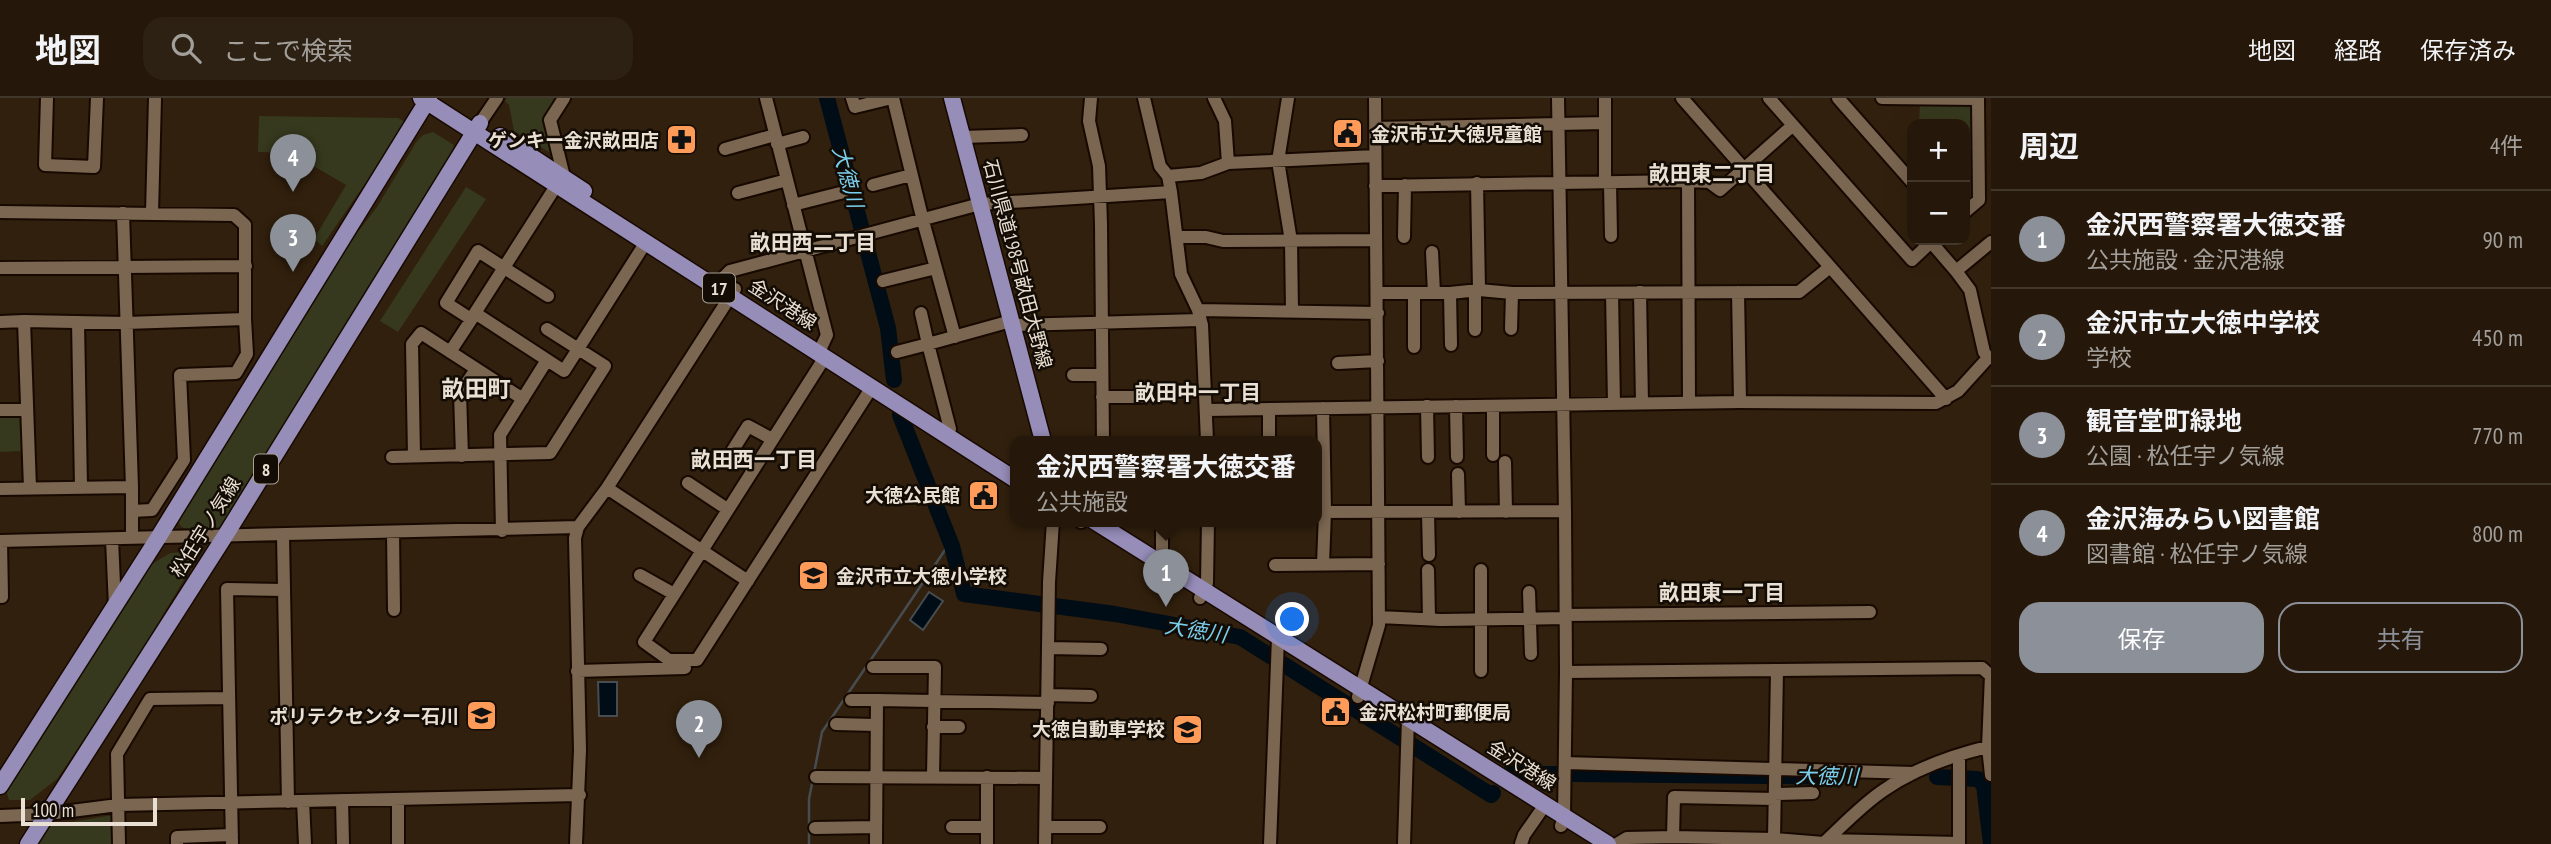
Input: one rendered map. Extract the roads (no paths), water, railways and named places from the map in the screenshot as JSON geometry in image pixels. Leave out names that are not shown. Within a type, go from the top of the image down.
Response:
[{"type":"main road","name":"石川県道198号畝田大野線","points":[[952,98],[1042,436]]},
{"type":"main road","name":"金沢港線","points":[[429,99],[718,282],[948,432],[1010,476]]},
{"type":"main road","name":"松任宇ノ気線","points":[[0,786],[115,607],[429,99]]},
{"type":"main road","name":"松任宇ノ気線","points":[[28,844],[225,536],[477,128]]},
{"type":"main road","name":"金沢港線","points":[[560,182],[646,242],[718,282]]},
{"type":"main road","name":"金沢港線","points":[[822,352],[872,387],[1010,468]]},
{"type":"main road","name":"金沢港線","points":[[1090,527],[1202,595],[1276,651],[1359,693],[1407,733],[1540,812],[1562,821],[1589,844]]},
{"type":"main road","name":"金沢港線","points":[[1102,527],[1160,568]]},
{"type":"main road","name":"金沢港線","points":[[1407,733],[1562,821],[1608,844]]},
{"type":"street","points":[[47,98],[45,164],[94,167],[97,98]]},
{"type":"street","points":[[152,214],[155,98]]},
{"type":"street","points":[[477,128],[497,98]]},
{"type":"street","points":[[450,352],[560,182],[550,120],[564,98]]},
{"type":"street","points":[[765,98],[827,335],[822,352],[772,439],[644,642],[669,660],[697,660],[872,387]]},
{"type":"street","points":[[852,98],[855,107],[892,98],[955,337]]},
{"type":"street","points":[[1091,98],[1089,121],[1098,166],[1100,197],[1103,436]]},
{"type":"street","points":[[1144,98],[1160,166],[1168,176],[1181,274],[1199,315],[1207,436]]},
{"type":"street","points":[[1214,98],[1224,121],[1228,163]]},
{"type":"street","points":[[1288,98],[1278,161],[1291,241],[1292,311]]},
{"type":"street","points":[[1359,693],[1379,625],[1375,98]]},
{"type":"street","points":[[1558,98],[1566,672],[1562,821]]},
{"type":"street","points":[[1605,98],[1611,236]]},
{"type":"street","points":[[1682,98],[1946,399]]},
{"type":"street","points":[[1769,98],[1912,260],[1929,245]]},
{"type":"street","points":[[1838,98],[1907,176]]},
{"type":"street","points":[[1882,98],[1978,99],[1979,200],[1970,208]]},
{"type":"street","points":[[1375,128],[1605,123]]},
{"type":"street","points":[[1375,186],[1688,181],[1709,182],[1720,190],[1793,126]]},
{"type":"street","points":[[962,137],[1022,135]]},
{"type":"street","points":[[725,149],[776,139],[803,137]]},
{"type":"street","points":[[1168,176],[1201,173],[1228,163],[1375,156]]},
{"type":"street","points":[[873,185],[911,174]]},
{"type":"street","points":[[738,193],[787,180]]},
{"type":"street","points":[[1688,181],[1689,403]]},
{"type":"street","points":[[1475,330],[1476,183]]},
{"type":"street","points":[[1404,237],[1405,185]]},
{"type":"street","points":[[793,205],[844,192]]},
{"type":"street","points":[[718,282],[730,271],[980,204],[1171,192]]},
{"type":"street","points":[[0,212],[233,215],[245,225],[247,354],[236,373],[180,375],[184,460],[152,510],[132,511]]},
{"type":"street","points":[[122,214],[132,538]]},
{"type":"street","points":[[1178,237],[1206,237],[1223,241],[1377,240]]},
{"type":"street","points":[[548,296],[478,251],[446,303],[473,316],[564,371],[646,242]]},
{"type":"street","points":[[1956,271],[1991,242]]},
{"type":"street","points":[[1207,410],[1740,402],[1936,403],[1958,391],[1989,358],[1984,352],[1970,290],[1936,245]]},
{"type":"street","points":[[1433,252],[1434,293]]},
{"type":"street","points":[[0,268],[246,266]]},
{"type":"street","points":[[1378,293],[1799,292],[1830,267]]},
{"type":"street","points":[[883,281],[936,268]]},
{"type":"street","points":[[1640,292],[1642,403]]},
{"type":"street","points":[[1738,292],[1740,402]]},
{"type":"street","points":[[576,844],[580,795],[575,538],[578,527],[607,488],[733,293]]},
{"type":"street","points":[[1413,347],[1414,293]]},
{"type":"street","points":[[1450,293],[1451,345]]},
{"type":"street","points":[[1511,293],[1511,329]]},
{"type":"street","points":[[1612,293],[1614,404]]},
{"type":"street","points":[[897,352],[1012,323],[1101,323],[1292,311],[1378,313]]},
{"type":"street","points":[[921,313],[948,432]]},
{"type":"street","points":[[0,322],[126,323],[245,319]]},
{"type":"street","points":[[24,321],[30,488]]},
{"type":"street","points":[[78,322],[81,487]]},
{"type":"street","points":[[392,457],[550,453],[605,366],[547,329]]},
{"type":"street","points":[[414,456],[412,344],[421,332],[523,398]]},
{"type":"street","points":[[502,531],[500,435],[547,360]]},
{"type":"street","points":[[1338,363],[1378,361]]},
{"type":"street","points":[[462,456],[460,393],[476,369]]},
{"type":"street","points":[[1073,375],[1102,375]]},
{"type":"street","points":[[1102,397],[1141,397]]},
{"type":"street","points":[[1493,405],[1493,456]]},
{"type":"street","points":[[1456,406],[1457,457]]},
{"type":"street","points":[[1427,407],[1428,457]]},
{"type":"street","points":[[1322,408],[1322,436]]},
{"type":"street","points":[[1269,409],[1269,436]]},
{"type":"street","points":[[0,410],[26,410]]},
{"type":"street","points":[[754,468],[732,453],[748,426],[772,439]]},
{"type":"street","points":[[1505,462],[1506,512]]},
{"type":"street","points":[[1458,474],[1459,512]]},
{"type":"street","points":[[688,483],[727,509]]},
{"type":"street","points":[[0,489],[132,487]]},
{"type":"street","points":[[607,488],[748,581]]},
{"type":"street","points":[[1322,512],[1565,511]]},
{"type":"street","points":[[1428,513],[1429,555]]},
{"type":"street","points":[[2,597],[1,541],[502,531],[578,527]]},
{"type":"street","points":[[1045,844],[1053,527]]},
{"type":"street","points":[[1160,568],[1162,527]]},
{"type":"street","points":[[1202,595],[1207,583],[1208,527]]},
{"type":"street","points":[[1322,527],[1323,564]]},
{"type":"street","points":[[393,533],[394,610]]},
{"type":"street","points":[[283,535],[288,802]]},
{"type":"street","points":[[112,539],[115,607]]},
{"type":"street","points":[[1275,565],[1379,564]]},
{"type":"street","points":[[1428,570],[1429,618]]},
{"type":"street","points":[[1481,570],[1481,671]]},
{"type":"street","points":[[640,575],[674,594]]},
{"type":"street","points":[[177,844],[177,837],[232,839],[228,589],[284,590]]},
{"type":"street","points":[[1529,592],[1531,654]]},
{"type":"street","points":[[1379,617],[1531,619],[1565,616],[1870,612]]},
{"type":"street","points":[[1048,648],[1101,649]]},
{"type":"street","points":[[1270,844],[1276,651]]},
{"type":"street","points":[[577,671],[699,667]]},
{"type":"street","points":[[873,667],[935,667],[933,777]]},
{"type":"street","points":[[1566,672],[1982,668],[1991,675],[1991,775]]},
{"type":"street","points":[[1774,839],[1777,670]]},
{"type":"street","points":[[851,700],[1048,699],[1091,696]]},
{"type":"street","points":[[119,844],[117,754],[150,699],[229,698]]},
{"type":"street","points":[[877,699],[877,844]]},
{"type":"street","points":[[836,724],[875,725]]},
{"type":"street","points":[[933,727],[959,727]]},
{"type":"street","points":[[1047,727],[1101,727]]},
{"type":"street","points":[[1404,844],[1407,733]]},
{"type":"street","points":[[1825,842],[1882,791],[1914,773],[1959,755],[1989,747]]},
{"type":"street","points":[[1618,844],[1627,838],[1673,837],[1743,842],[1774,839],[1959,843],[1959,755]]},
{"type":"street","points":[[1565,763],[1914,773]]},
{"type":"street","points":[[816,778],[1046,778]]},
{"type":"street","points":[[987,844],[988,778]]},
{"type":"street","points":[[1673,837],[1674,797],[1775,797],[1812,793]]},
{"type":"street","points":[[0,816],[48,814],[118,805],[580,795]]},
{"type":"street","points":[[398,799],[398,844]]},
{"type":"street","points":[[342,800],[343,844]]},
{"type":"street","points":[[303,801],[305,844]]},
{"type":"street","points":[[1521,844],[1540,812]]},
{"type":"street","points":[[815,828],[876,827]]},
{"type":"street","points":[[952,827],[987,827]]},
{"type":"street","points":[[1046,827],[1100,827]]},
{"type":"waterway","name":"大徳川","points":[[827,98],[888,328],[894,380]]},
{"type":"waterway","name":"大徳川","points":[[900,415],[952,546],[964,594],[1115,614],[1240,637],[1491,795],[1493,793]]},
{"type":"waterway","points":[[809,844],[809,799],[822,732],[945,550],[952,546]]},
{"type":"waterway","name":"大徳川","points":[[1509,774],[1561,774]]},
{"type":"waterway","name":"大徳川","points":[[1574,774],[1769,776]]},
{"type":"waterway","name":"大徳川","points":[[1779,776],[1838,777]]},
{"type":"waterway","name":"大徳川","points":[[1937,777],[1978,779],[1984,785],[1991,844]]},
{"type":"place","name":"金沢市立大徳児童館","points":[[1348,134]]},
{"type":"place","name":"ゲンキー金沢畝田店","points":[[682,140]]},
{"type":"place","name":"金沢海みらい図書館","points":[[293,192]]},
{"type":"place","name":"観音堂町緑地","points":[[293,272]]},
{"type":"place","name":"大徳公民館","points":[[983,495]]},
{"type":"place","name":"金沢市立大徳小学校","points":[[813,576]]},
{"type":"place","name":"金沢西警察署大徳交番","points":[[1166,607]]},
{"type":"place","name":"金沢松村町郵便局","points":[[1336,712]]},
{"type":"place","name":"ポリテクセンター石川","points":[[482,716]]},
{"type":"place","name":"大徳自動車学校","points":[[1188,729]]},
{"type":"place","name":"金沢市立大徳中学校","points":[[699,758]]},
{"type":"district","name":"畝田東二丁目","points":[[1712,173]]},
{"type":"district","name":"畝田西二丁目","points":[[813,242]]},
{"type":"district","name":"畝田町","points":[[476,388]]},
{"type":"district","name":"畝田中一丁目","points":[[1198,392]]},
{"type":"district","name":"畝田西一丁目","points":[[754,459]]},
{"type":"district","name":"畝田東一丁目","points":[[1722,592]]}]
